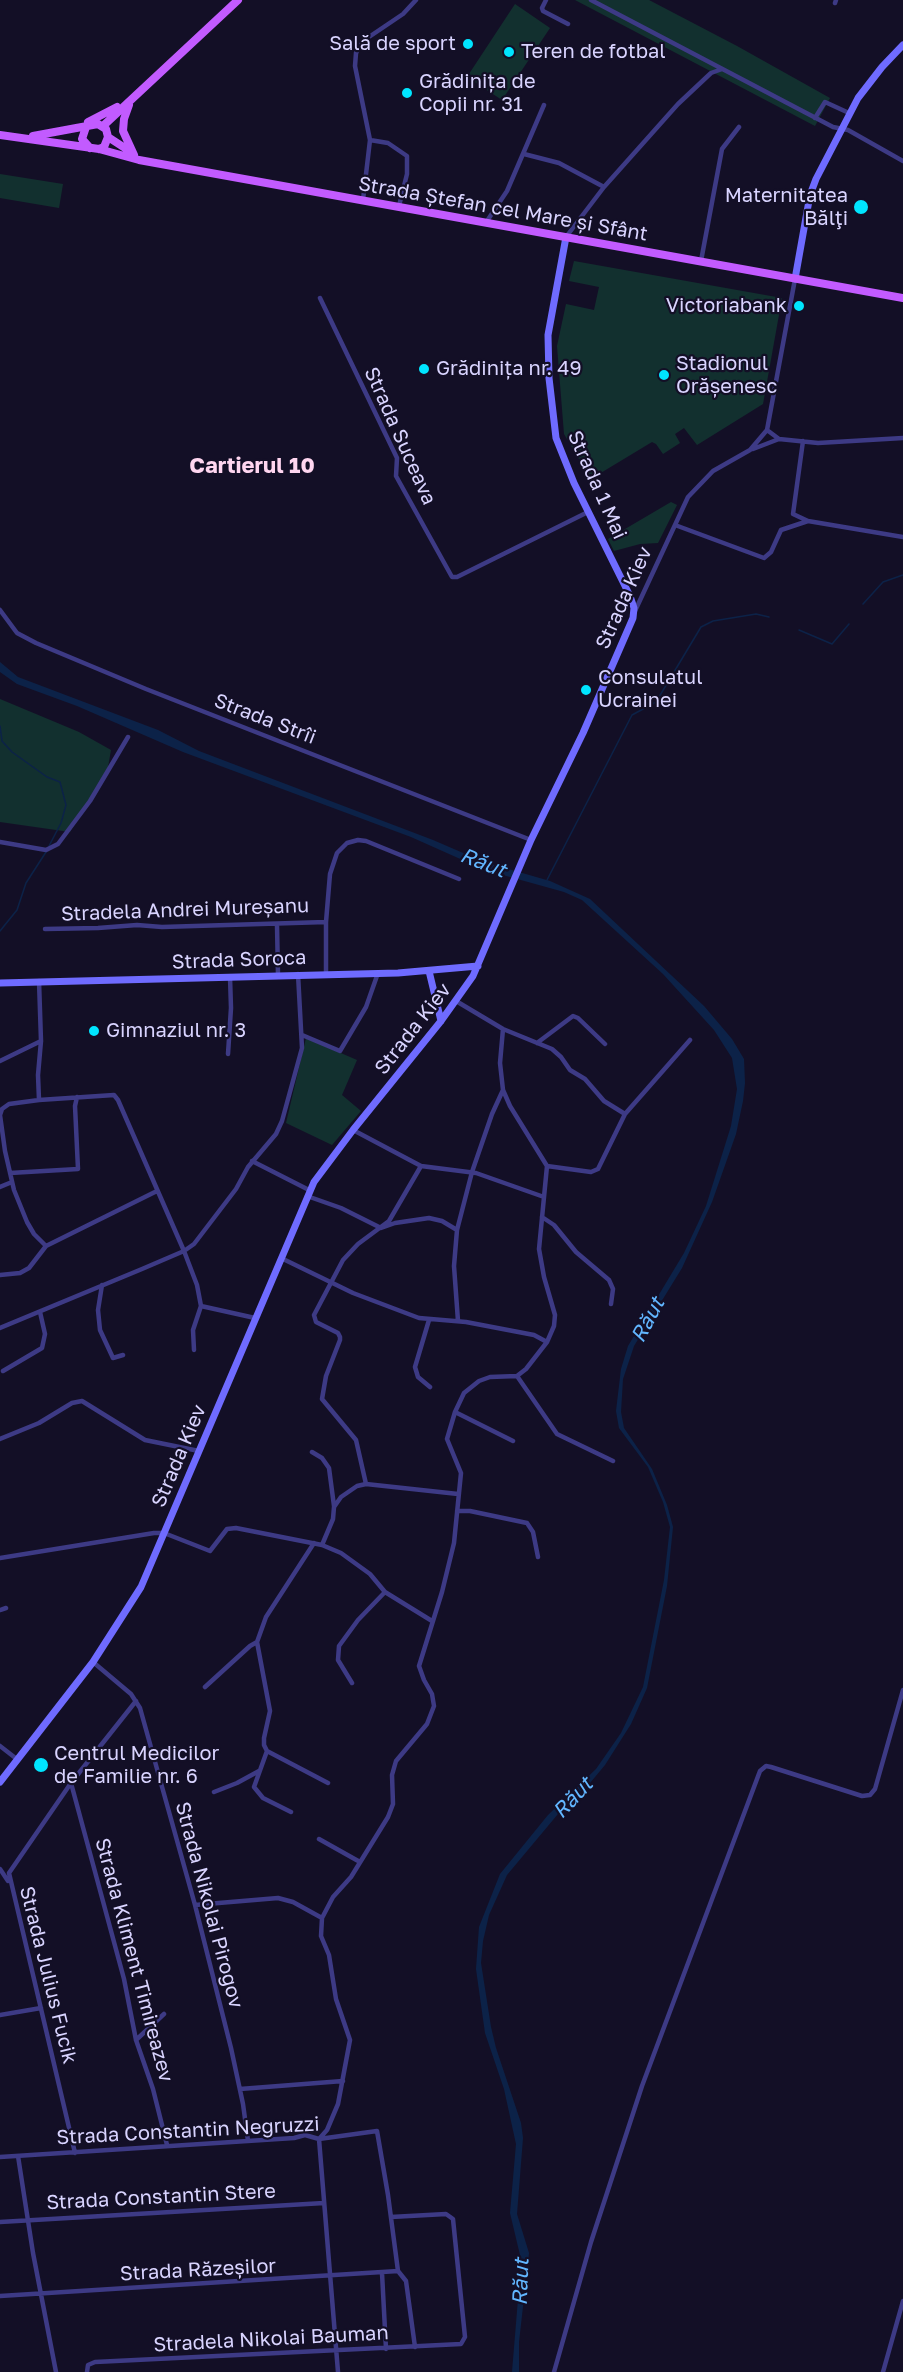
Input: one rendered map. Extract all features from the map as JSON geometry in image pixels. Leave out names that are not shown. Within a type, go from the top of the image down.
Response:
[{"type":"main road","points":[[86,127],[82,139],[94,149],[104,147],[106,131],[138,93],[238,0]]},
{"type":"main road","points":[[795,279],[811,192],[849,113],[869,82],[903,45]]},
{"type":"main road","points":[[47,135],[88,122],[128,104]]},
{"type":"main road","points":[[128,104],[123,131],[136,157]]},
{"type":"main road","points":[[22,137],[47,135],[94,124],[106,131],[136,157]]},
{"type":"main road","name":"Strada Ștefan cel Mare și Sfânt","points":[[0,135],[94,149],[903,298]]},
{"type":"main road","name":"Strada 1 Mai","points":[[566,237],[549,327],[549,378],[559,449],[628,592],[634,613]]},
{"type":"main road","name":"Strada Kiev","points":[[0,1782],[93,1662],[134,1600],[280,1257],[308,1193],[322,1169],[441,1021],[478,966],[531,840],[583,733],[634,613]]},
{"type":"main road","name":"Strada Soroca","points":[[0,983],[378,973],[478,966]]},
{"type":"main road","points":[[429,971],[441,1021]]},
{"type":"street","points":[[363,200],[370,140],[355,66],[356,53],[363,41],[403,14],[416,0]]},
{"type":"street","points":[[546,0],[543,11],[568,24]]},
{"type":"street","points":[[591,0],[815,118],[833,127],[841,128],[903,161]]},
{"type":"street","name":"Strada 1 Mai","points":[[566,237],[604,187],[678,104],[711,73],[722,69]]},
{"type":"street","points":[[815,118],[825,102],[849,113]]},
{"type":"street","points":[[486,221],[507,191],[544,105]]},
{"type":"street","points":[[701,261],[722,149],[739,127]]},
{"type":"street","points":[[370,140],[388,143],[407,156],[407,174],[399,206]]},
{"type":"street","points":[[524,154],[559,163],[604,187]]},
{"type":"street","name":"Strada Kiev","points":[[634,613],[688,498],[713,471],[750,450],[767,430],[795,279]]},
{"type":"street","name":"Strada Suceava","points":[[320,298],[397,458],[396,476],[452,577],[457,577],[588,512]]},
{"type":"street","points":[[767,430],[779,439]]},
{"type":"street","points":[[750,450],[779,439],[863,442],[903,438]]},
{"type":"street","points":[[803,441],[792,513],[794,516],[808,521],[903,537]]},
{"type":"street","points":[[675,525],[764,558],[771,552],[781,530],[808,521]]},
{"type":"street","name":"Strada Strîi","points":[[0,610],[17,633],[36,644],[531,840]]},
{"type":"street","points":[[0,842],[46,850],[58,844],[90,801],[128,737]]},
{"type":"street","points":[[326,974],[326,922],[330,874],[335,856],[340,849],[352,841],[366,841],[459,879]]},
{"type":"street","name":"Stradela Andrei Mureșanu","points":[[45,929],[326,922]]},
{"type":"street","points":[[277,925],[278,975]]},
{"type":"street","points":[[302,1035],[340,1051],[366,1006],[378,973]]},
{"type":"street","points":[[0,1328],[184,1251],[194,1244],[226,1202],[252,1161],[276,1134],[282,1121],[301,1054],[298,975]]},
{"type":"street","points":[[228,1054],[231,1008],[230,977]]},
{"type":"street","points":[[39,981],[41,1041],[38,1075],[39,1100]]},
{"type":"street","points":[[456,1001],[503,1029],[559,1054],[570,1070],[585,1079],[604,1101],[625,1114]]},
{"type":"street","points":[[537,1043],[573,1016],[605,1044]]},
{"type":"street","points":[[338,2372],[319,2139],[325,2134],[330,2124],[343,2081],[350,2040],[336,1999],[329,1955],[321,1936],[322,1918],[333,1897],[360,1862],[391,1811],[393,1804],[392,1775],[396,1761],[424,1728],[433,1712],[434,1699],[419,1666],[450,1562],[460,1466],[447,1439],[455,1412],[464,1393],[479,1382],[490,1377],[517,1376],[526,1369],[547,1342],[555,1315],[539,1249],[547,1166],[510,1106],[503,1090],[500,1063],[503,1029]]},
{"type":"street","points":[[547,1166],[595,1172],[625,1114],[690,1040]]},
{"type":"street","points":[[0,1061],[41,1041]]},
{"type":"street","points":[[458,1322],[454,1266],[457,1230],[472,1172],[492,1114],[503,1090]]},
{"type":"street","points":[[46,1245],[34,1234],[27,1222],[12,1182],[0,1119],[1,1110],[6,1105],[39,1100],[110,1094],[116,1098],[197,1285],[201,1306],[193,1330],[194,1350]]},
{"type":"street","points":[[10,1173],[78,1169],[75,1106],[77,1097]]},
{"type":"street","points":[[352,1130],[421,1166],[472,1172],[544,1197]]},
{"type":"street","points":[[252,1161],[308,1193],[381,1228]]},
{"type":"street","points":[[381,1228],[394,1215],[421,1166]]},
{"type":"street","points":[[0,1187],[12,1182]]},
{"type":"street","points":[[0,1275],[20,1273],[29,1268],[46,1245],[157,1191]]},
{"type":"street","points":[[542,1217],[554,1225],[576,1252],[609,1280],[612,1289],[610,1304]]},
{"type":"street","points":[[366,1484],[357,1440],[322,1399],[326,1376],[340,1340],[338,1333],[314,1319],[330,1282],[343,1260],[357,1244],[381,1228],[394,1222],[429,1218],[442,1221],[457,1230]]},
{"type":"street","points":[[280,1257],[330,1282],[400,1312],[429,1320],[458,1322],[534,1335],[547,1342]]},
{"type":"street","points":[[102,1285],[98,1310],[100,1330],[113,1358],[123,1355]]},
{"type":"street","points":[[201,1306],[255,1318]]},
{"type":"street","points":[[3,1371],[42,1348],[45,1334],[40,1312]]},
{"type":"street","points":[[429,1320],[415,1367],[418,1377],[430,1387]]},
{"type":"street","points":[[517,1376],[557,1434],[613,1461]]},
{"type":"street","points":[[0,1439],[39,1423],[72,1403],[82,1401],[145,1440],[199,1451]]},
{"type":"street","points":[[455,1412],[513,1441]]},
{"type":"street","points":[[312,1452],[322,1458],[329,1468],[334,1507],[333,1519],[322,1545]]},
{"type":"street","points":[[334,1507],[348,1492],[366,1484],[458,1494]]},
{"type":"street","points":[[457,1511],[470,1511],[527,1522],[532,1529],[538,1557]]},
{"type":"street","points":[[0,1558],[143,1534],[164,1533],[210,1551],[230,1527],[315,1543],[341,1553],[375,1578],[385,1592],[432,1621]]},
{"type":"street","points":[[315,1543],[266,1617],[257,1642],[270,1707],[264,1745],[267,1750],[328,1784]]},
{"type":"street","points":[[352,1683],[338,1660],[339,1646],[358,1620],[385,1592]]},
{"type":"street","points":[[0,1610],[6,1608]]},
{"type":"street","points":[[205,1687],[257,1642]]},
{"type":"street","name":"Strada Nikolai Pirogov","points":[[93,1662],[115,1679],[136,1701],[147,1732],[195,1905],[240,2088],[248,2140]]},
{"type":"street","points":[[554,2372],[591,2242],[642,2086],[760,1771],[771,1767],[862,1796],[870,1795],[875,1789],[903,1690]]},
{"type":"street","name":"Strada Julius Fucik","points":[[75,2153],[10,1883],[10,1871],[71,1783],[136,1701]]},
{"type":"street","points":[[0,1746],[18,1760]]},
{"type":"street","points":[[267,1750],[254,1786],[258,1793],[291,1812]]},
{"type":"street","points":[[214,1792],[259,1771]]},
{"type":"street","name":"Strada Kliment Timireazev","points":[[71,1783],[124,1979],[136,2040],[153,2090],[167,2145]]},
{"type":"street","points":[[319,1839],[360,1862]]},
{"type":"street","points":[[0,1869],[10,1883]]},
{"type":"street","points":[[195,1905],[278,1898],[293,1902],[322,1918]]},
{"type":"street","points":[[0,2015],[41,2008]]},
{"type":"street","points":[[136,2040],[164,2014]]},
{"type":"street","points":[[240,2088],[343,2081]]},
{"type":"street","name":"Strada Constantin Negruzzi","points":[[0,2157],[305,2135],[319,2139],[376,2131],[391,2217]]},
{"type":"street","points":[[18,2156],[56,2372]]},
{"type":"street","name":"Strada Constantin Stere","points":[[0,2222],[324,2203]]},
{"type":"street","name":"Stradela Nikolai Bauman","points":[[87,2372],[88,2365],[95,2362],[386,2349],[464,2342],[453,2219],[446,2214],[391,2217]]},
{"type":"street","points":[[391,2217],[398,2271],[406,2281],[415,2347]]},
{"type":"street","name":"Strada Răzeșilor","points":[[0,2296],[398,2271]]},
{"type":"street","points":[[382,2273],[386,2349]]},
{"type":"street","points":[[883,2372],[903,2301]]},
{"type":"green space","points":[[575,0],[649,0],[830,98],[815,126]]},
{"type":"green space","name":"Teren de fotbal","points":[[515,4],[550,28],[502,100],[467,77]]},
{"type":"green space","points":[[0,174],[63,184],[59,208],[0,198]]},
{"type":"green space","name":"Stadionul Orășenesc","points":[[574,261],[782,298],[763,404],[697,445],[684,428],[675,434],[680,443],[663,454],[652,442],[599,474],[588,474],[564,434],[557,346],[566,304],[594,310],[599,287],[569,281]]},
{"type":"green space","points":[[671,502],[677,505],[658,543],[640,544],[614,551],[608,539]]},
{"type":"green space","points":[[0,699],[79,732],[111,750],[108,767],[70,832],[0,822]]},
{"type":"green space","points":[[306,1038],[357,1060],[342,1095],[361,1111],[332,1145],[286,1123]]},
{"type":"water","name":"Răut","points":[[0,662],[18,677],[158,730],[199,751],[433,840],[484,862],[550,881],[590,899],[704,1006],[732,1039],[744,1059],[745,1083],[736,1134],[712,1202],[682,1268],[634,1346],[623,1379],[621,1412],[624,1428],[652,1469],[667,1505],[673,1527],[667,1586],[647,1688],[631,1724],[605,1765],[590,1783],[568,1802],[507,1875],[489,1915],[483,1941],[481,1963],[491,2027],[521,2123],[523,2138],[517,2214],[529,2253],[519,2342],[519,2372],[512,2372],[520,2275],[520,2255],[510,2213],[516,2144],[504,2089],[485,2033],[476,1969],[479,1927],[500,1874],[548,1815],[596,1769],[621,1733],[643,1687],[664,1580],[670,1527],[663,1502],[648,1467],[619,1428],[616,1411],[621,1369],[628,1346],[684,1253],[706,1206],[731,1126],[737,1089],[732,1058],[714,1030],[663,974],[582,900],[564,892],[485,870],[411,837],[183,752],[77,706],[17,684],[0,672]]},
{"type":"waterway","points":[[863,604],[883,582],[903,575]]},
{"type":"waterway","points":[[547,880],[632,715],[656,702],[701,627],[713,621],[756,614],[769,617]]},
{"type":"waterway","points":[[799,630],[832,644],[849,624]]},
{"type":"waterway","points":[[0,726],[2,741],[12,752],[47,777],[60,782],[66,805],[61,823],[49,846]]},
{"type":"waterway","points":[[0,931],[17,910],[26,883],[46,852]]},
{"type":"place","name":"Sală de sport","points":[[468,44]]},
{"type":"place","name":"Teren de fotbal","points":[[509,52]]},
{"type":"place","name":"Grădinița de Copii nr. 31","points":[[407,93]]},
{"type":"place","name":"Maternitatea Bălţi","points":[[861,207]]},
{"type":"place","name":"Victoriabank","points":[[799,306]]},
{"type":"place","name":"Grădinița nr. 49","points":[[424,369]]},
{"type":"place","name":"Stadionul Orășenesc","points":[[664,375]]},
{"type":"place","name":"Consulatul Ucrainei","points":[[586,690]]},
{"type":"place","name":"Gimnaziul nr. 3","points":[[94,1031]]},
{"type":"place","name":"Centrul Medicilor de Familie nr. 6","points":[[41,1765]]},
{"type":"district","name":"Cartierul 10","points":[[252,466]]}]
